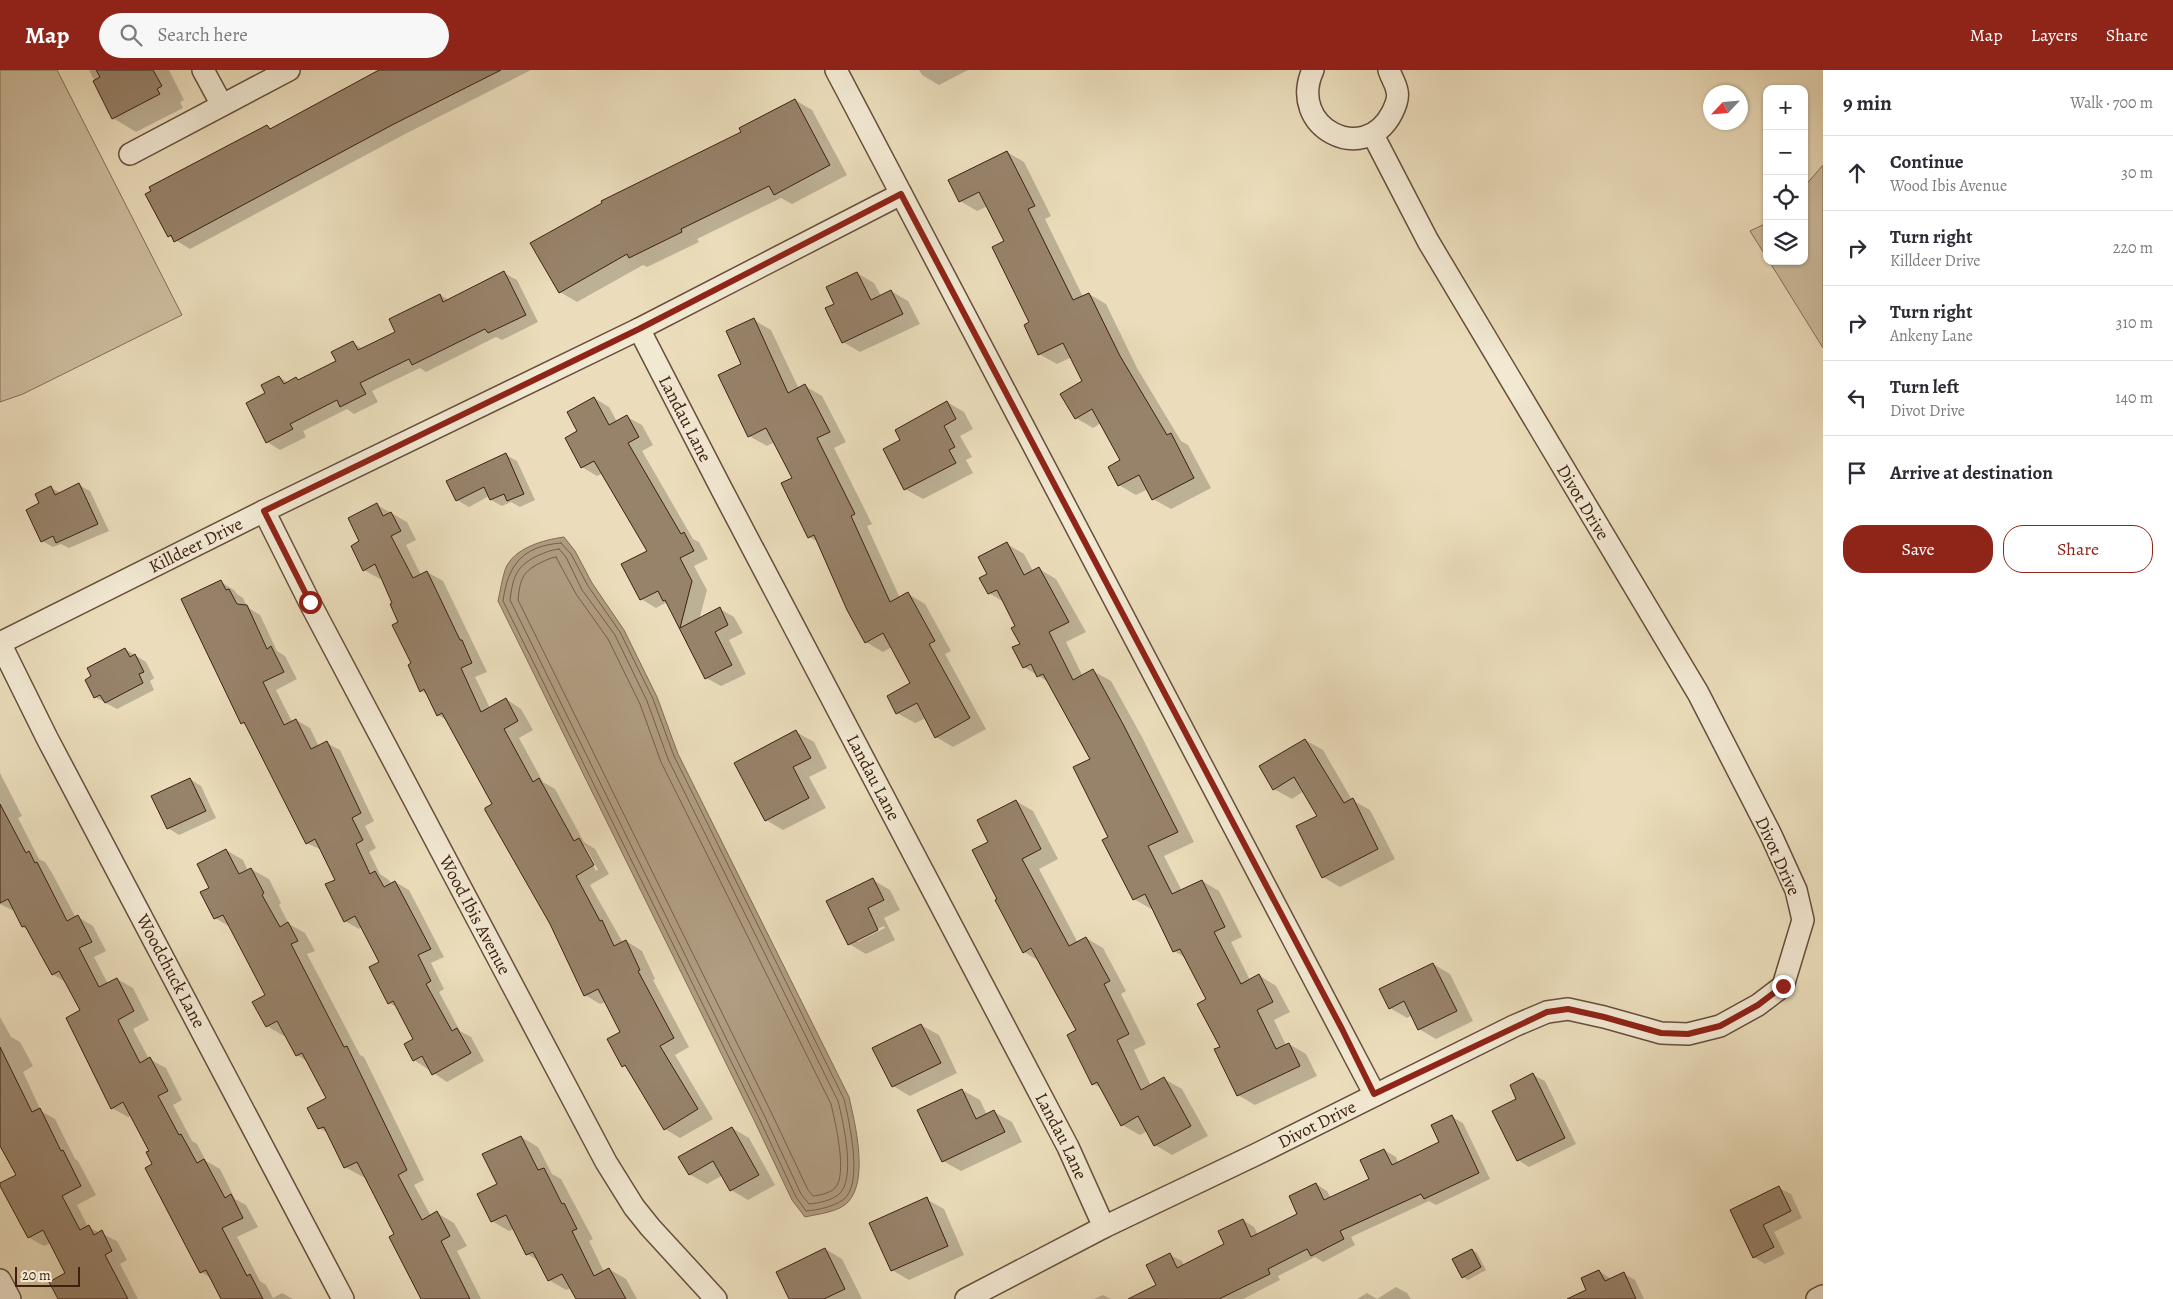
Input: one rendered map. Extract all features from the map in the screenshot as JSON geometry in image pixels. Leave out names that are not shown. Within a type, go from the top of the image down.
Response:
[{"type":"street","points":[[203,70],[222,105]]},
{"type":"street","points":[[130,154],[288,70]]},
{"type":"street","points":[[836,70],[1342,1029],[1374,1094]]},
{"type":"street","points":[[1313,70],[1308,81],[1307,97],[1310,112],[1316,121],[1328,132],[1343,138],[1373,135],[1388,121],[1395,107],[1398,93],[1389,70]]},
{"type":"street","name":"Divot Drive","points":[[966,1299],[1104,1227],[1255,1155],[1374,1094],[1547,1012],[1568,1009],[1661,1033],[1688,1034],[1720,1026],[1758,1005],[1783,986],[1802,920],[1796,890],[1771,835],[1698,693],[1428,241],[1373,135]]},
{"type":"street","name":"Killdeer Drive","points":[[0,643],[264,511],[639,329],[901,194]]},
{"type":"street","name":"Landau Lane","points":[[639,329],[720,488],[1068,1147],[1104,1227]]},
{"type":"street","name":"Wood Ibis Avenue","points":[[264,511],[310,602],[606,1162],[634,1207],[650,1227],[716,1299]]},
{"type":"street","name":"Woodchuck Lane","points":[[0,643],[47,738],[342,1299]]},
{"type":"street","points":[[0,1280],[10,1299]]},
{"type":"street","points":[[1817,1299],[1823,1296]]},
{"type":"shaded area","points":[[0,70],[57,70],[182,315],[23,394],[0,402]]},
{"type":"shaded area","points":[[1823,165],[1823,348],[1771,265],[1808,265],[1808,182]]},
{"type":"shaded area","points":[[1763,225],[1763,252],[1750,231]]},
{"type":"water","points":[[564,537],[575,551],[592,583],[624,630],[657,697],[678,754],[849,1097],[859,1151],[858,1180],[848,1202],[839,1208],[805,1217],[792,1200],[498,601],[505,570],[515,556],[530,546]]},
{"type":"building","points":[[96,70],[153,70],[162,86],[157,89],[160,94],[112,119],[93,81],[100,77]]},
{"type":"building","points":[[379,70],[501,70],[392,125],[174,242],[171,235],[168,237],[145,194],[151,191],[149,187],[267,125],[270,129]]},
{"type":"building","points":[[795,99],[830,165],[774,195],[769,186],[681,229],[682,232],[629,258],[627,254],[559,293],[530,243],[602,203],[601,201],[741,132],[739,128]]},
{"type":"building","points":[[1007,151],[1035,206],[1028,209],[1073,300],[1089,293],[1120,356],[1167,435],[1171,433],[1194,478],[1152,500],[1139,475],[1118,486],[1108,467],[1120,460],[1092,409],[1075,419],[1060,394],[1082,381],[1063,343],[1038,355],[1024,325],[1029,322],[992,247],[1004,241],[979,192],[959,202],[948,180]]},
{"type":"building","points":[[504,271],[526,315],[488,333],[485,329],[412,365],[409,359],[360,383],[366,394],[340,407],[337,400],[290,424],[293,429],[266,443],[246,403],[265,393],[261,385],[279,376],[284,384],[296,377],[298,380],[336,361],[331,352],[353,341],[358,350],[395,332],[389,319],[440,294],[443,302]]},
{"type":"building","points":[[857,272],[871,300],[891,290],[903,314],[842,343],[825,308],[834,304],[826,287]]},
{"type":"building","points":[[754,318],[788,393],[805,384],[830,432],[817,438],[855,514],[851,516],[890,602],[908,592],[935,641],[929,644],[970,718],[935,738],[917,703],[896,714],[887,696],[910,683],[883,633],[865,643],[847,610],[814,535],[808,538],[781,483],[792,478],[766,428],[748,437],[718,375],[741,364],[726,331]]},
{"type":"building","points":[[594,397],[609,425],[627,415],[639,437],[628,443],[681,534],[684,532],[694,551],[680,558],[692,581],[680,628],[720,607],[728,625],[715,632],[732,665],[705,679],[665,600],[663,601],[658,591],[640,600],[621,564],[647,551],[594,461],[581,468],[565,438],[577,431],[567,412]]},
{"type":"building","points":[[947,401],[956,419],[944,426],[955,447],[949,450],[956,463],[904,490],[883,449],[900,440],[895,430]]},
{"type":"building","points":[[506,453],[524,494],[507,501],[504,494],[490,500],[484,487],[456,501],[446,481]]},
{"type":"building","points":[[79,483],[98,524],[56,543],[53,536],[41,542],[26,510],[39,503],[35,494],[51,486],[55,495]]},
{"type":"building","points":[[377,503],[383,516],[391,512],[401,531],[391,536],[413,578],[427,571],[460,640],[462,640],[472,663],[461,668],[481,712],[506,698],[518,721],[504,729],[533,782],[539,778],[574,841],[579,838],[594,865],[576,876],[600,921],[602,920],[614,946],[626,940],[640,970],[638,971],[674,1038],[660,1046],[698,1109],[664,1130],[625,1065],[622,1067],[607,1039],[620,1032],[598,989],[584,996],[550,924],[485,810],[485,808],[492,804],[442,713],[437,716],[424,689],[420,692],[408,665],[411,663],[392,625],[398,622],[375,564],[363,571],[351,546],[359,541],[348,518]]},
{"type":"building","points":[[1007,542],[1024,575],[1039,567],[1069,622],[1049,632],[1073,680],[1093,669],[1178,832],[1148,846],[1172,894],[1202,880],[1225,927],[1214,932],[1241,984],[1259,974],[1273,1002],[1257,1010],[1276,1049],[1289,1043],[1300,1066],[1237,1096],[1214,1049],[1220,1047],[1197,1004],[1206,999],[1180,949],[1173,952],[1145,894],[1133,900],[1102,840],[1108,837],[1073,767],[1090,759],[1043,674],[1037,677],[1031,664],[1023,668],[1012,647],[1020,644],[1011,628],[1015,626],[997,590],[988,594],[979,578],[987,574],[978,557]]},
{"type":"building","points":[[221,580],[226,590],[229,589],[237,604],[247,605],[267,649],[271,646],[284,672],[263,682],[284,725],[296,719],[311,749],[327,741],[361,813],[352,818],[363,840],[356,844],[370,874],[375,871],[384,887],[395,881],[431,949],[418,955],[431,981],[426,984],[452,1031],[457,1028],[471,1053],[432,1075],[422,1056],[413,1061],[404,1044],[413,1039],[393,1001],[388,1004],[369,967],[379,962],[355,916],[344,922],[325,884],[335,880],[315,839],[306,844],[244,722],[241,724],[181,599]]},
{"type":"building","points":[[125,648],[130,657],[135,654],[144,672],[139,674],[143,683],[105,703],[100,695],[94,698],[85,680],[91,676],[87,668]]},
{"type":"building","points":[[796,730],[811,758],[793,767],[809,798],[765,821],[734,763]]},
{"type":"building","points":[[1305,739],[1344,803],[1353,798],[1378,849],[1322,878],[1296,826],[1317,816],[1294,777],[1273,790],[1259,766]]},
{"type":"building","points":[[190,778],[206,811],[167,829],[151,796]]},
{"type":"building","points":[[1016,800],[1041,849],[1022,859],[1069,946],[1086,937],[1110,981],[1104,984],[1129,1034],[1117,1040],[1141,1090],[1164,1077],[1191,1126],[1154,1146],[1138,1116],[1121,1126],[1097,1082],[1092,1085],[1067,1035],[1076,1030],[1031,948],[1023,953],[995,900],[997,899],[972,850],[988,842],[977,820]]},
{"type":"building","points":[[0,804],[26,853],[29,851],[35,863],[37,862],[67,921],[78,915],[92,942],[79,948],[99,987],[117,978],[134,1011],[118,1020],[140,1063],[150,1057],[168,1091],[158,1096],[197,1163],[204,1159],[225,1198],[231,1194],[243,1218],[222,1228],[247,1276],[250,1274],[263,1299],[221,1299],[206,1270],[200,1273],[145,1168],[152,1164],[146,1152],[149,1151],[123,1102],[111,1109],[66,1018],[80,1010],[59,971],[52,975],[25,926],[22,927],[8,899],[0,903]]},
{"type":"building","points":[[226,849],[239,874],[251,868],[264,893],[262,895],[280,927],[288,922],[298,941],[291,944],[344,1047],[347,1046],[407,1170],[398,1175],[422,1220],[437,1211],[450,1236],[441,1241],[470,1299],[421,1299],[389,1237],[394,1234],[357,1162],[344,1168],[324,1127],[318,1129],[307,1108],[326,1098],[302,1053],[296,1056],[277,1021],[266,1027],[252,1002],[265,995],[223,915],[214,919],[200,892],[209,888],[197,864]]},
{"type":"building","points":[[873,878],[884,900],[868,908],[878,930],[848,945],[826,901]]},
{"type":"building","points":[[1433,963],[1457,1011],[1418,1030],[1404,1001],[1389,1009],[1379,989]]},
{"type":"building","points":[[921,1024],[941,1063],[892,1087],[872,1048]]},
{"type":"building","points":[[0,1047],[32,1112],[40,1108],[81,1186],[62,1196],[80,1230],[89,1225],[94,1235],[102,1230],[112,1251],[105,1255],[128,1299],[58,1299],[49,1282],[65,1273],[43,1230],[28,1238],[0,1186],[0,1183],[16,1175],[0,1146]]},
{"type":"building","points":[[1533,1073],[1565,1138],[1517,1161],[1492,1111],[1516,1099],[1510,1085]]},
{"type":"building","points":[[962,1089],[976,1119],[994,1110],[1005,1132],[942,1162],[917,1110]]},
{"type":"building","points":[[1452,1115],[1479,1173],[1424,1199],[1421,1194],[1340,1231],[1344,1239],[1311,1256],[1307,1249],[1268,1269],[1270,1274],[1219,1299],[1128,1299],[1156,1285],[1146,1265],[1170,1253],[1177,1268],[1224,1244],[1218,1231],[1243,1219],[1251,1237],[1297,1214],[1289,1196],[1316,1183],[1324,1200],[1369,1179],[1360,1160],[1384,1149],[1392,1165],[1439,1142],[1431,1125]]},
{"type":"building","points":[[732,1127],[759,1175],[730,1191],[713,1161],[689,1175],[678,1157]]},
{"type":"building","points":[[521,1136],[538,1170],[544,1168],[562,1204],[564,1203],[577,1229],[572,1231],[594,1276],[609,1268],[626,1299],[576,1299],[562,1274],[548,1281],[533,1252],[526,1255],[506,1215],[491,1222],[477,1194],[497,1184],[482,1154]]},
{"type":"building","points":[[1779,1186],[1791,1211],[1763,1225],[1774,1247],[1753,1258],[1730,1210]]},
{"type":"building","points":[[927,1197],[948,1246],[891,1271],[869,1223]]},
{"type":"building","points":[[825,1248],[845,1289],[824,1299],[789,1299],[776,1272]]},
{"type":"building","points":[[1472,1249],[1481,1267],[1462,1278],[1452,1259]]},
{"type":"building","points":[[1599,1270],[1605,1281],[1624,1272],[1636,1299],[1567,1299],[1586,1290],[1581,1278]]},
{"type":"route","points":[[310,602],[264,511],[639,329],[901,194],[1342,1029],[1374,1094],[1547,1012],[1568,1009],[1640,1026],[1661,1033],[1688,1034],[1720,1026],[1758,1005],[1783,986]]}]
